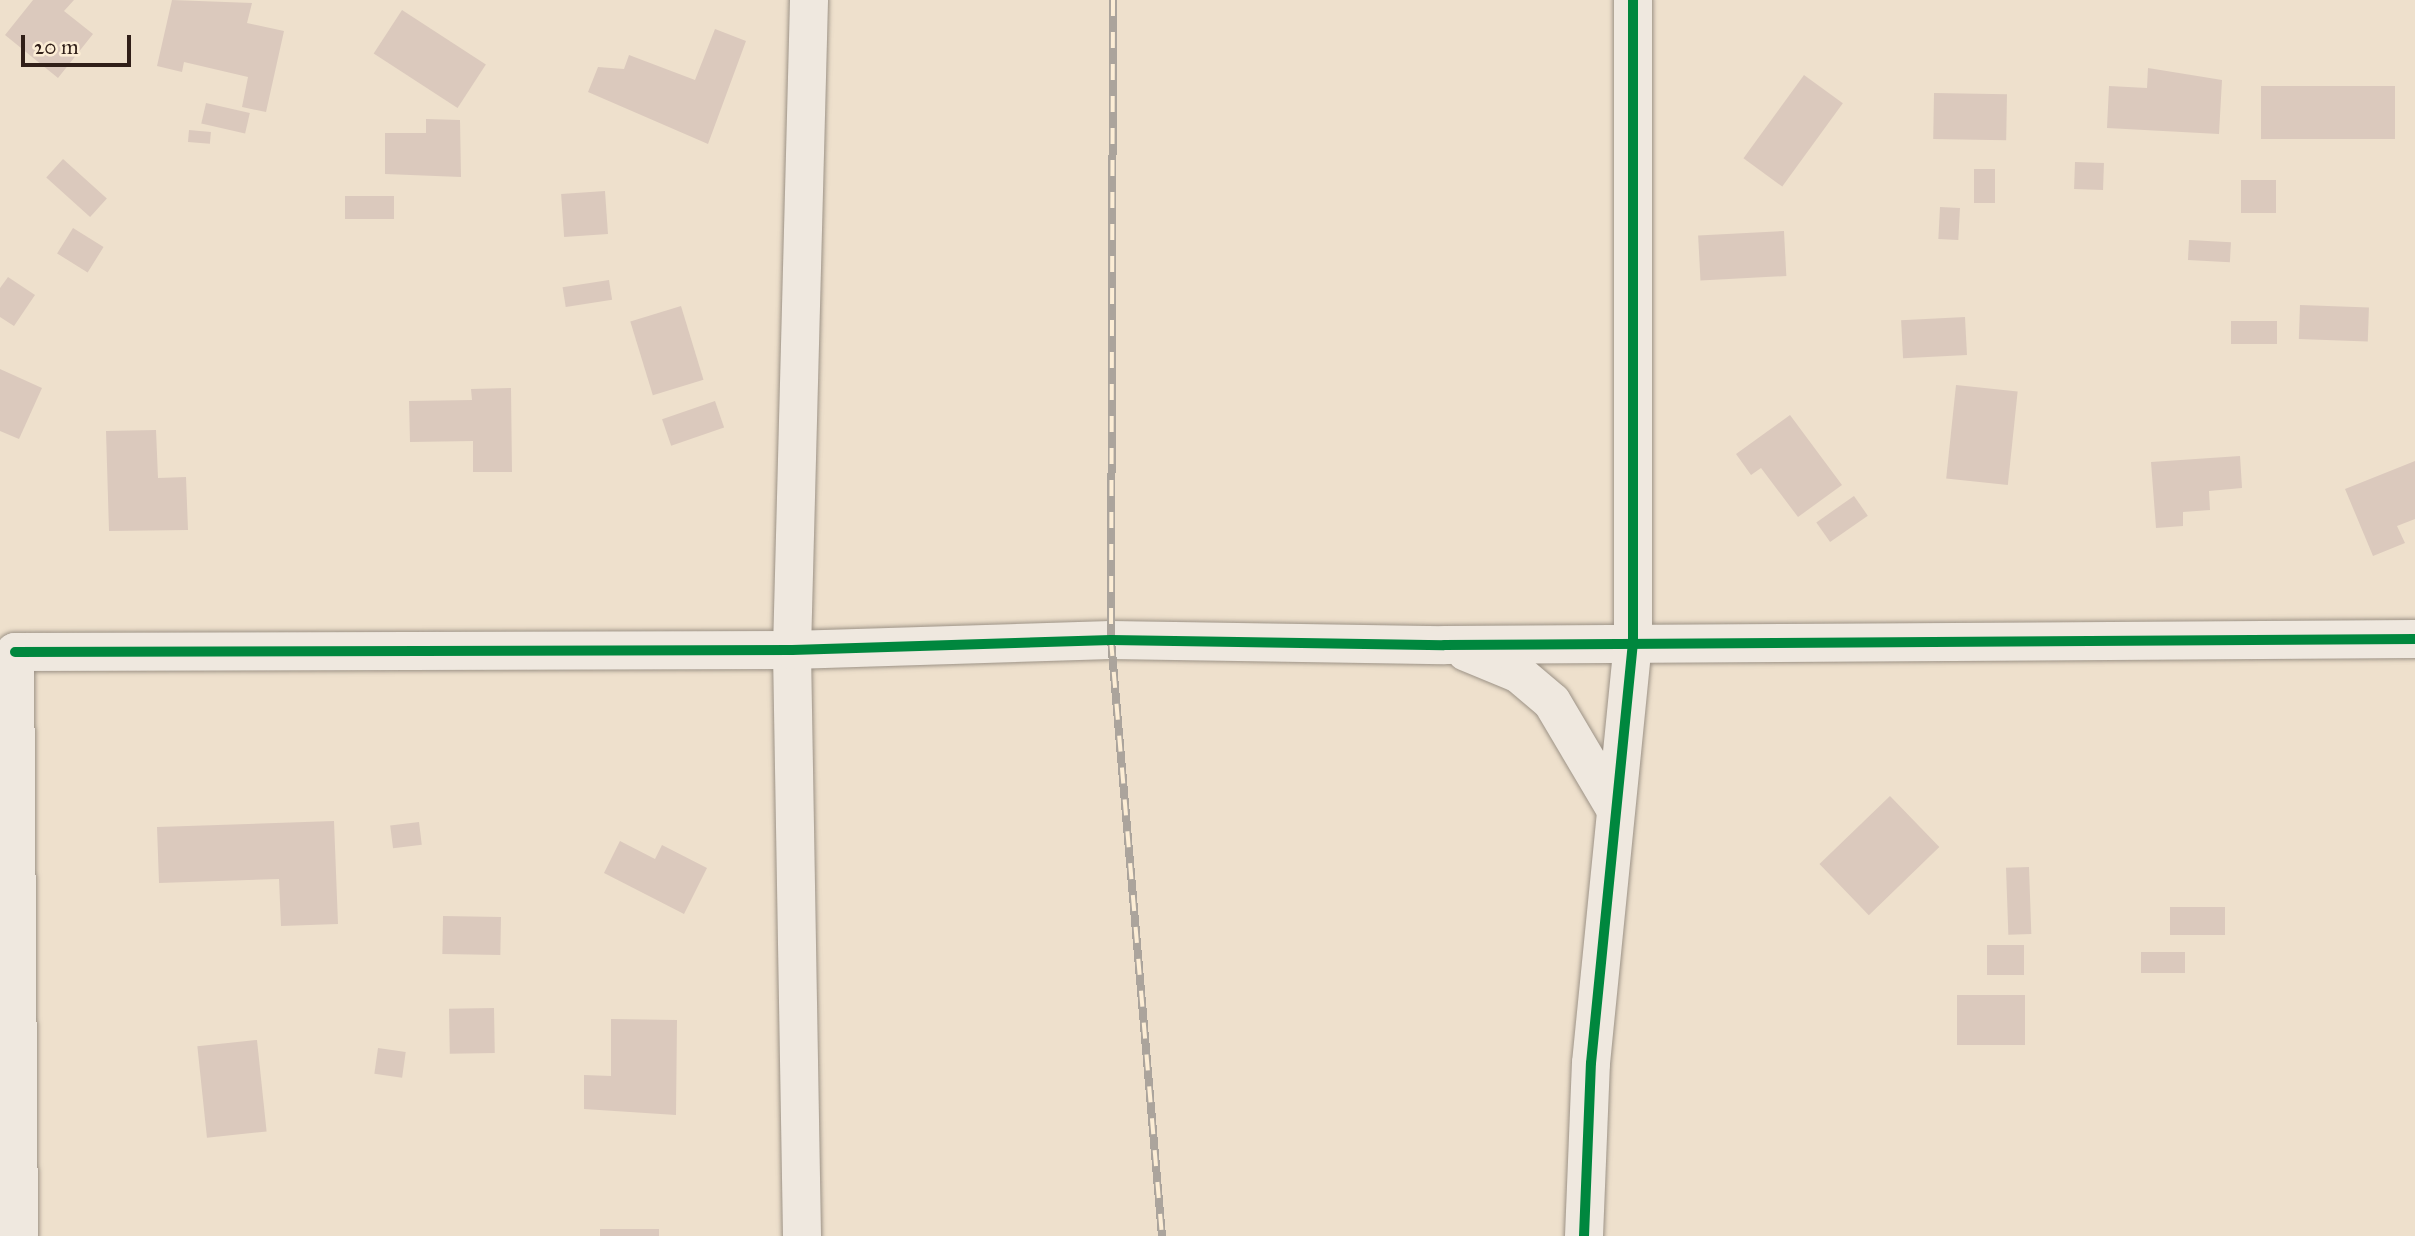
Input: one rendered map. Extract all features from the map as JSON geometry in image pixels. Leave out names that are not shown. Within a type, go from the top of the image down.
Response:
[{"type":"street","points":[[802,1236],[792,650],[809,0]]},
{"type":"street","points":[[1584,1236],[1614,807],[1633,644],[1633,0]]},
{"type":"street","points":[[19,1236],[7,646],[792,650],[1111,640],[1444,645],[2415,639]]},
{"type":"street","points":[[1444,645],[1520,674],[1552,702],[1614,807]]},
{"type":"building","points":[[33,0],[74,0],[64,11],[93,34],[58,78],[5,35]]},
{"type":"building","points":[[172,0],[252,3],[247,23],[284,31],[266,112],[242,107],[248,77],[184,62],[182,72],[157,66]]},
{"type":"building","points":[[402,10],[486,64],[458,108],[374,54]]},
{"type":"building","points":[[715,29],[746,41],[708,144],[588,92],[598,67],[624,69],[629,55],[695,80]]},
{"type":"building","points":[[2148,68],[2222,80],[2219,134],[2107,128],[2109,86],[2147,88]]},
{"type":"building","points":[[1804,75],[1843,103],[1782,187],[1743,158]]},
{"type":"building","points":[[2261,86],[2395,86],[2395,139],[2261,139]]},
{"type":"building","points":[[1934,93],[2007,94],[2006,140],[1933,139]]},
{"type":"building","points":[[206,103],[250,113],[245,134],[201,123]]},
{"type":"building","points":[[426,119],[460,120],[461,177],[385,174],[385,133],[426,133]]},
{"type":"building","points":[[189,130],[211,132],[210,144],[188,142]]},
{"type":"building","points":[[63,159],[107,198],[90,217],[46,178]]},
{"type":"building","points":[[2075,162],[2104,163],[2103,190],[2074,189]]},
{"type":"building","points":[[1974,169],[1995,169],[1995,203],[1974,203]]},
{"type":"building","points":[[2241,180],[2276,180],[2276,213],[2241,213]]},
{"type":"building","points":[[605,191],[608,234],[564,237],[561,194]]},
{"type":"building","points":[[345,196],[394,196],[394,219],[345,219]]},
{"type":"building","points":[[1940,207],[1960,208],[1958,240],[1938,239]]},
{"type":"building","points":[[73,228],[104,247],[88,273],[57,253]]},
{"type":"building","points":[[1784,231],[1786,276],[1700,280],[1698,236]]},
{"type":"building","points":[[2189,240],[2231,242],[2230,262],[2188,260]]},
{"type":"building","points":[[8,277],[35,295],[14,326],[0,317],[0,288]]},
{"type":"building","points":[[609,280],[612,300],[566,307],[563,287]]},
{"type":"building","points":[[2300,305],[2369,307],[2368,341],[2299,339]]},
{"type":"building","points":[[681,306],[704,380],[653,395],[630,321]]},
{"type":"building","points":[[1965,317],[1967,355],[1903,358],[1901,320]]},
{"type":"building","points":[[2231,321],[2277,321],[2277,344],[2231,344]]},
{"type":"building","points":[[0,369],[42,388],[19,439],[0,431]]},
{"type":"building","points":[[1956,385],[2018,391],[2008,485],[1946,478]]},
{"type":"building","points":[[511,388],[512,472],[473,472],[473,441],[410,442],[409,401],[472,400],[471,389]]},
{"type":"building","points":[[715,401],[724,427],[671,446],[662,419]]},
{"type":"building","points":[[1790,415],[1842,485],[1798,517],[1761,468],[1751,475],[1736,454]]},
{"type":"building","points":[[156,430],[158,478],[186,477],[188,530],[109,531],[106,431]]},
{"type":"building","points":[[2240,456],[2242,488],[2209,491],[2210,510],[2183,512],[2183,526],[2156,528],[2151,462]]},
{"type":"building","points":[[2415,461],[2415,519],[2397,526],[2405,543],[2373,556],[2345,489]]},
{"type":"building","points":[[1854,496],[1868,516],[1830,542],[1816,522]]},
{"type":"building","points":[[1890,796],[1939,847],[1869,915],[1820,864]]},
{"type":"building","points":[[334,821],[338,924],[281,926],[279,879],[159,883],[157,827]]},
{"type":"building","points":[[419,822],[422,845],[393,848],[390,826]]},
{"type":"building","points":[[620,841],[655,859],[662,845],[707,868],[684,914],[604,873]]},
{"type":"building","points":[[2029,867],[2031,934],[2008,935],[2006,868]]},
{"type":"building","points":[[2170,907],[2225,907],[2225,935],[2170,935]]},
{"type":"building","points":[[443,916],[501,917],[500,955],[442,954]]},
{"type":"building","points":[[1987,945],[2024,945],[2024,975],[1987,975]]},
{"type":"building","points":[[2141,952],[2185,952],[2185,973],[2141,973]]},
{"type":"building","points":[[1957,995],[2025,995],[2025,1045],[1957,1045]]},
{"type":"building","points":[[494,1008],[495,1053],[450,1054],[449,1009]]},
{"type":"building","points":[[611,1019],[677,1020],[676,1115],[584,1109],[584,1075],[611,1076]]},
{"type":"building","points":[[257,1040],[267,1131],[207,1138],[197,1046]]},
{"type":"building","points":[[378,1048],[406,1052],[402,1078],[374,1074]]},
{"type":"building","points":[[600,1229],[659,1229],[659,1236],[600,1236]]},
{"type":"railway","points":[[1113,0],[1111,640],[1162,1236]]},
{"type":"cycle path","points":[[1584,1236],[1591,1063],[1633,644],[1633,0]]},
{"type":"cycle path","points":[[15,652],[792,650],[1111,640],[1444,645],[2415,639]]}]
